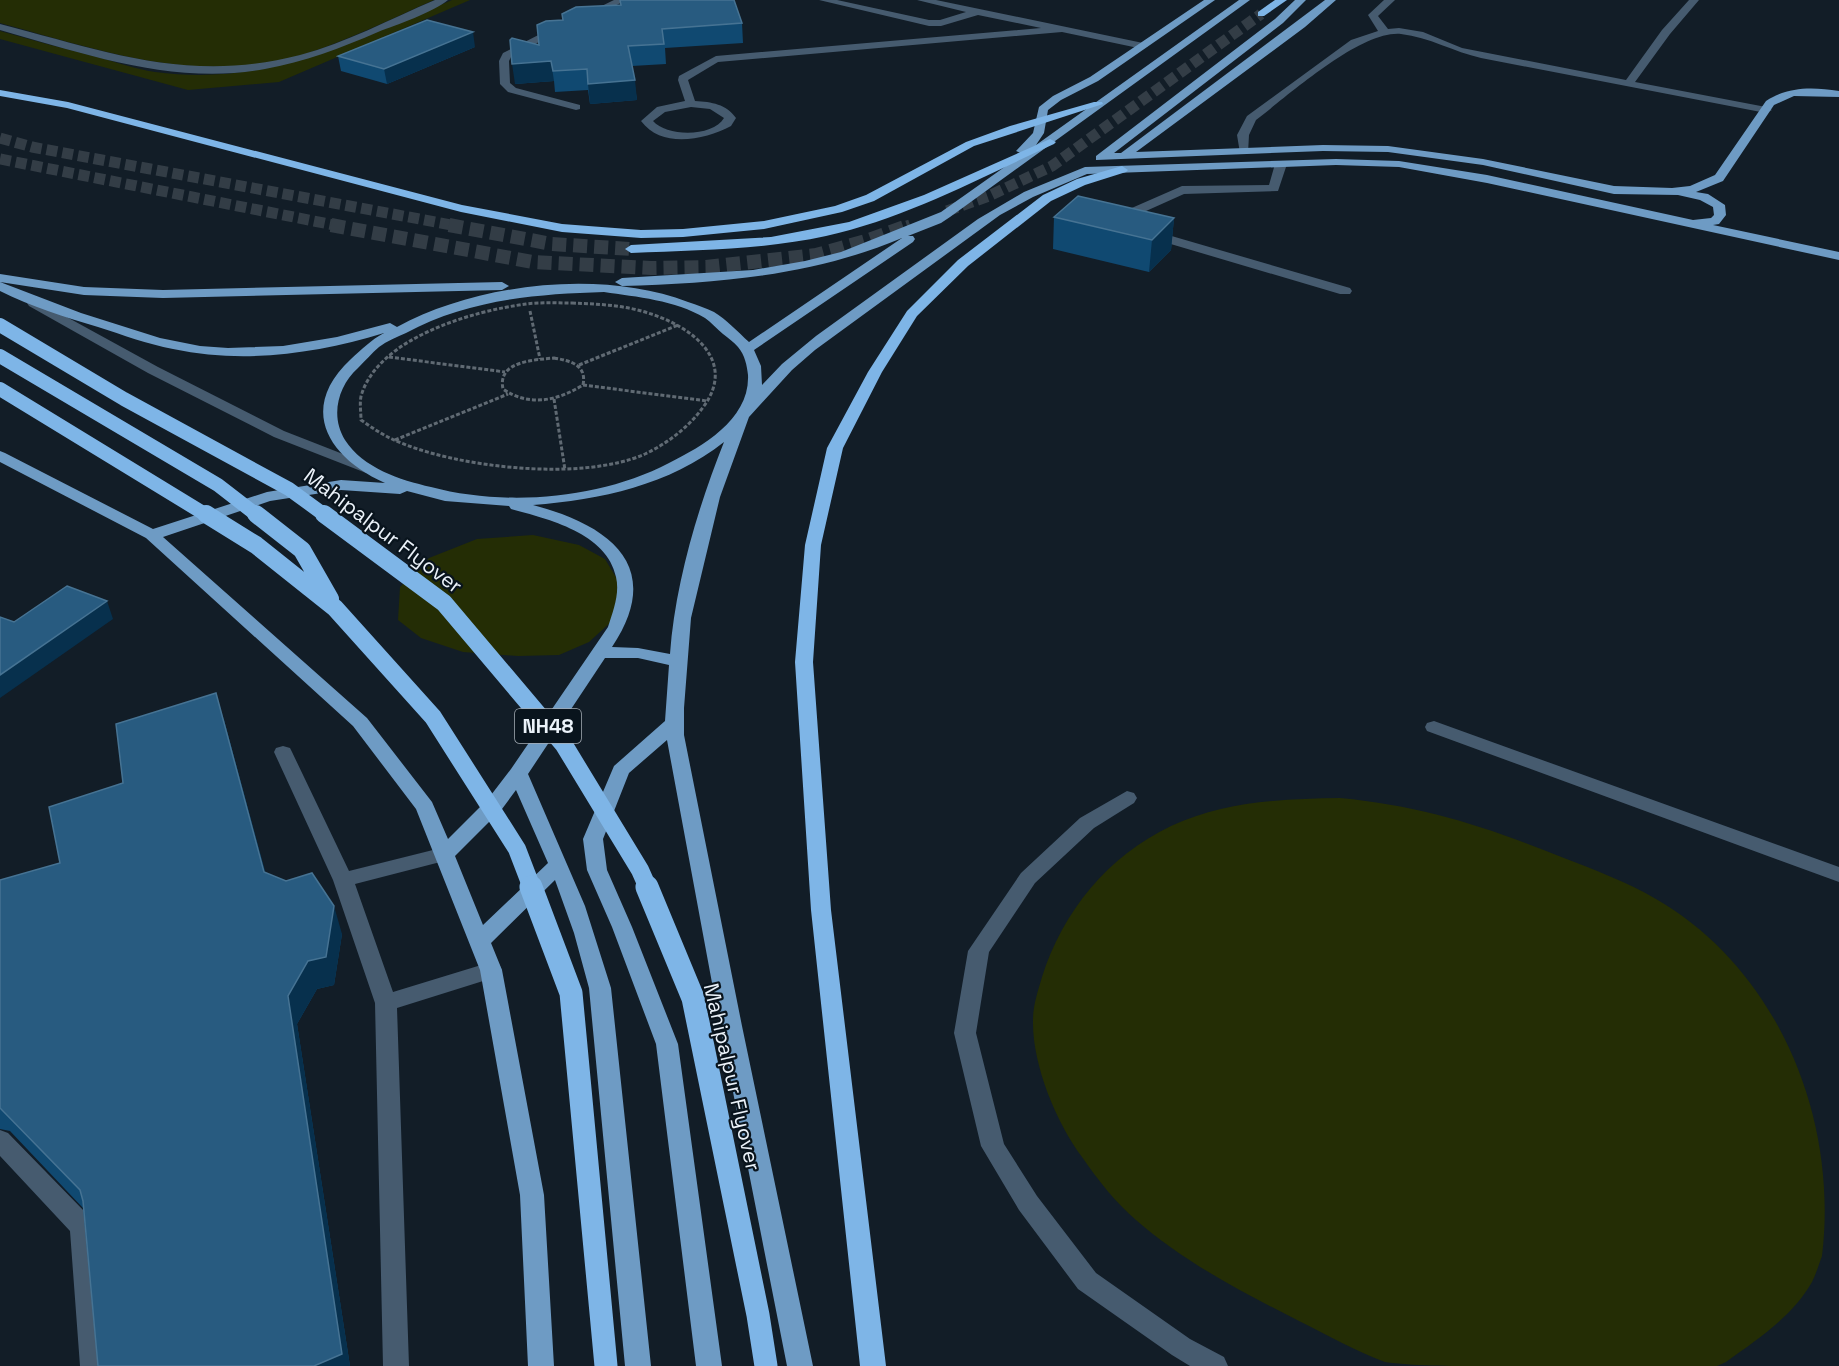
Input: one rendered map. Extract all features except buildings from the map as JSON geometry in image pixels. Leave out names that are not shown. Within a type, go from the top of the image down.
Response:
[{"type":"highway","points":[[1261,14],[1282,0]]},
{"type":"highway","points":[[0,93],[51,101],[174,131],[461,208],[562,228],[641,234],[703,232],[764,225],[838,209],[870,198],[970,144],[1098,104]]},
{"type":"highway","points":[[631,249],[748,244],[806,236],[852,225],[936,196],[1050,141]]},
{"type":"highway","points":[[873,1366],[821,910],[804,662],[813,545],[835,448],[875,372],[912,314],[963,262],[1047,198],[1080,182],[1122,170]]},
{"type":"highway","name":"Mahipalpur Flyover","points":[[0,325],[124,399],[289,489],[444,603],[564,745],[640,870],[693,998],[758,1315],[766,1366]]},
{"type":"highway","points":[[0,356],[218,485],[302,550],[335,608]]},
{"type":"highway","points":[[0,389],[256,546],[335,608],[433,717],[517,849],[571,993],[606,1366]]},
{"type":"main road","points":[[1012,159],[1034,142],[1041,131],[1043,109],[1057,98],[1094,79],[1210,0]]},
{"type":"main road","points":[[747,349],[946,214],[1245,0]]},
{"type":"main road","points":[[1091,171],[1101,157],[1280,21],[1301,0]]},
{"type":"main road","points":[[438,311],[386,336],[365,351],[348,367],[336,384],[330,402],[330,420],[335,437],[348,453],[366,468],[390,481],[420,490],[452,497],[489,500],[527,501],[567,497],[642,480],[702,451],[725,434],[796,358],[999,210],[1046,186],[1091,171],[1124,155],[1275,45],[1331,0]]},
{"type":"main road","points":[[1672,192],[1693,189],[1719,178],[1766,110],[1777,98],[1787,94],[1814,92],[1839,94]]},
{"type":"main road","points":[[1101,157],[1358,148],[1409,151],[1471,160],[1614,190],[1672,192],[1704,197],[1712,200],[1721,210],[1715,221],[1687,222]]},
{"type":"main road","points":[[1091,171],[1368,162],[1428,168],[1839,256]]},
{"type":"main road","points":[[0,278],[84,291],[163,294],[711,279],[773,272],[830,259],[877,244],[946,214]]},
{"type":"main road","points":[[0,286],[34,303],[172,345],[228,352],[259,352],[323,345],[498,295],[586,288],[634,292],[677,302],[712,318],[738,338],[747,349],[753,362],[755,375],[750,402],[741,416],[716,485],[682,620],[674,723],[718,965],[800,1366]]},
{"type":"main road","points":[[0,456],[152,535],[360,722],[425,807],[491,970],[532,1195],[541,1366]]},
{"type":"main road","points":[[152,535],[267,497],[341,485],[420,490]]},
{"type":"main road","points":[[445,854],[495,804],[518,774],[617,627],[627,596],[622,566],[614,553],[596,536],[572,522],[552,515],[489,500]]},
{"type":"main road","points":[[600,652],[638,653],[679,661]]},
{"type":"main road","points":[[674,723],[621,770],[593,839],[597,870],[622,927],[667,1044],[709,1366]]},
{"type":"main road","points":[[518,774],[589,942],[600,988],[638,1366]]},
{"type":"main road","points":[[480,942],[558,865]]},
{"type":"street","points":[[0,27],[157,68],[190,71],[229,70],[268,65],[315,53],[443,0]]},
{"type":"street","points":[[576,107],[508,88],[505,84],[504,61],[511,52],[622,0]]},
{"type":"street","points":[[824,0],[929,23],[941,23],[977,12]]},
{"type":"street","points":[[922,0],[1143,46]]},
{"type":"street","points":[[1385,32],[1375,21],[1373,15],[1390,0]]},
{"type":"street","points":[[1629,83],[1666,32],[1694,0]]},
{"type":"street","points":[[600,9],[633,7]]},
{"type":"street","points":[[973,36],[995,15]]},
{"type":"street","points":[[691,104],[683,80],[684,76],[716,59],[1062,29]]},
{"type":"street","points":[[1244,151],[1243,135],[1251,118],[1356,42],[1364,37],[1385,32],[1412,32],[1481,55],[1766,110]]},
{"type":"street","points":[[691,104],[717,107],[726,112],[730,118],[727,124],[705,134],[689,136],[659,132],[650,127],[647,121],[651,115],[660,110],[691,104]]},
{"type":"street","points":[[1281,164],[1274,188],[1182,190],[1118,219],[1119,224],[1345,291]]},
{"type":"street","points":[[1182,190],[1186,167]]},
{"type":"street","points":[[34,303],[153,370],[279,434],[366,468]]},
{"type":"street","points":[[1434,727],[1839,874]]},
{"type":"street","points":[[283,752],[343,880],[386,1003],[396,1366]]},
{"type":"street","points":[[1127,798],[1087,823],[1028,878],[980,951],[965,1033],[993,1146],[1035,1211],[1087,1281],[1181,1347],[1215,1366]]},
{"type":"street","points":[[343,880],[445,854]]},
{"type":"street","points":[[386,1003],[491,970]]},
{"type":"street","points":[[0,1140],[76,1219],[82,1229],[93,1366]]},
{"type":"path","points":[[528,304],[540,359]]},
{"type":"path","points":[[528,304],[611,305],[651,314],[678,326],[700,342],[715,363],[716,385],[688,427],[662,446],[622,463],[565,470],[442,455],[395,441],[361,420],[357,407],[362,386],[378,365],[388,357],[426,332],[477,314],[528,304]]},
{"type":"path","points":[[579,365],[678,326]]},
{"type":"path","points":[[388,357],[505,372],[526,361],[567,360],[579,365],[586,374],[584,385]]},
{"type":"path","points":[[505,372],[500,384],[508,394],[526,400],[554,399],[584,385],[707,401]]},
{"type":"path","points":[[395,441],[508,394]]},
{"type":"path","points":[[554,399],[565,470]]},
{"type":"green space","points":[[0,0],[434,0],[356,35],[308,53],[268,63],[229,67],[191,66],[115,54],[0,23]]},
{"type":"green space","points":[[452,0],[470,0],[279,82],[188,90],[0,39],[0,31],[155,72],[196,75],[235,73],[272,67],[344,45]]},
{"type":"green space","points":[[533,535],[579,545],[605,559],[617,579],[620,600],[611,622],[589,642],[559,655],[518,656],[463,652],[421,638],[398,620],[400,587],[429,558],[477,539]]},
{"type":"green space","points":[[1340,798],[1400,806],[1455,819],[1536,847],[1611,877],[1656,899],[1698,928],[1735,964],[1766,1005],[1790,1051],[1809,1100],[1820,1151],[1825,1203],[1822,1256],[1812,1282],[1795,1306],[1762,1336],[1717,1366],[1445,1366],[1385,1362],[1352,1348],[1278,1310],[1194,1263],[1136,1220],[1100,1182],[1072,1143],[1055,1110],[1041,1073],[1034,1037],[1034,1009],[1042,977],[1062,930],[1075,908],[1108,870],[1127,853],[1148,838],[1171,826],[1233,806],[1297,799]]},
{"type":"tunnel","points":[[947,211],[989,196],[1052,166],[1261,14]]},
{"type":"tunnel","points":[[0,138],[32,147],[457,226]]},
{"type":"tunnel","points":[[0,159],[339,226]]},
{"type":"tunnel","points":[[331,225],[533,262],[651,268],[706,267],[816,255],[866,241],[910,225],[907,226]]},
{"type":"tunnel","points":[[449,225],[552,244],[631,249]]}]
